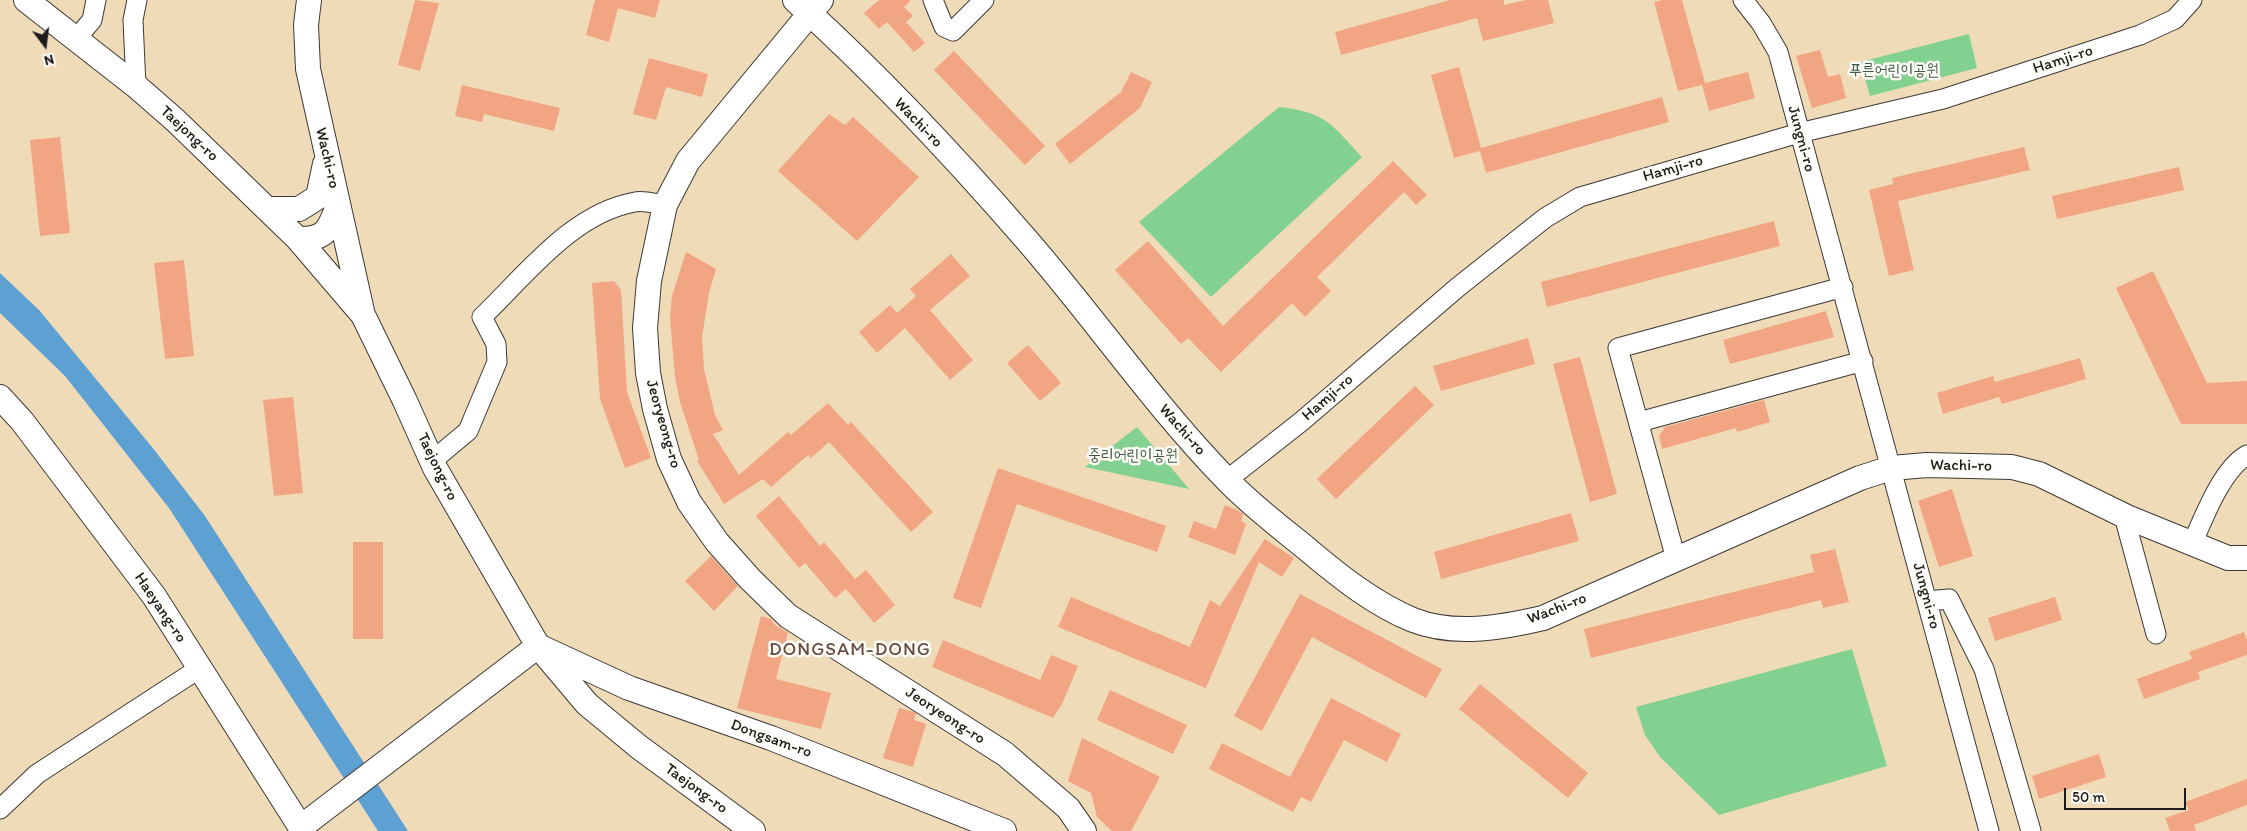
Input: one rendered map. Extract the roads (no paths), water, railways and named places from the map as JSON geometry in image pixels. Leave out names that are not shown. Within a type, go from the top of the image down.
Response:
[{"type":"main road","name":"Taejong-ro","points":[[26,0],[136,86],[175,120],[298,239],[362,315],[432,461],[538,646],[587,704],[638,747],[753,831]]},
{"type":"main road","name":"Wachi-ro","points":[[309,0],[306,25],[308,68],[362,315]]},
{"type":"main road","name":"Wachi-ro","points":[[809,5],[1025,238],[1166,412],[1227,480],[1265,515],[1336,573],[1367,595],[1410,619],[1430,626],[1455,629],[1514,625],[1543,618],[1860,478],[1891,468],[1926,465],[2012,467],[2039,474],[2124,516],[2192,544],[2228,558],[2247,558]]},
{"type":"main road","name":"Jeoryeong-ro","points":[[809,5],[688,161],[665,205],[649,281],[645,328],[655,409],[669,459],[689,502],[717,542],[750,579],[788,616],[1005,754],[1068,808],[1084,831]]},
{"type":"main road","points":[[267,209],[299,209],[318,197],[327,158]]},
{"type":"main road","points":[[298,239],[314,239],[330,228],[338,206]]},
{"type":"main road","name":"Haeyang-ro","points":[[0,397],[22,421],[154,596],[302,829]]},
{"type":"main road","points":[[302,829],[332,803],[538,646]]},
{"type":"main road","name":"Dongsam-ro","points":[[538,646],[659,700],[771,738],[1004,831]]},
{"type":"street","points":[[76,39],[92,20],[96,0]]},
{"type":"street","points":[[136,86],[133,20],[137,0]]},
{"type":"street","points":[[933,0],[944,27],[952,31],[984,0]]},
{"type":"street","name":"Jungni-ro","points":[[1743,0],[1761,23],[1778,52],[1989,831]]},
{"type":"street","name":"Hamji-ro","points":[[1227,480],[1302,421],[1458,287],[1545,218],[1580,197],[1799,133],[1943,99],[2140,34],[2175,19],[2192,0]]},
{"type":"street","points":[[432,461],[468,431],[497,362],[496,344],[482,317],[536,262],[598,215],[637,201],[665,205]]},
{"type":"street","points":[[1676,559],[1618,348],[1843,287]]},
{"type":"street","points":[[1639,422],[1863,361]]},
{"type":"street","points":[[2192,544],[2211,504],[2236,461],[2247,455]]},
{"type":"street","points":[[2124,516],[2156,634]]},
{"type":"street","points":[[1927,600],[1949,599],[1984,669],[2032,831]]},
{"type":"street","points":[[0,796],[200,668]]},
{"type":"street","points":[[0,809],[37,774]]},
{"type":"water","points":[[0,273],[39,310],[152,447],[205,516],[408,831],[378,831],[169,508],[65,376],[0,313]]},
{"type":"district","name":"DONGSAM-DONG","points":[[850,650]]},
{"type":"park label","name":"푸른어린이공원","points":[[1894,71]]},
{"type":"park label","name":"중리어린이공원","points":[[1133,456]]}]
